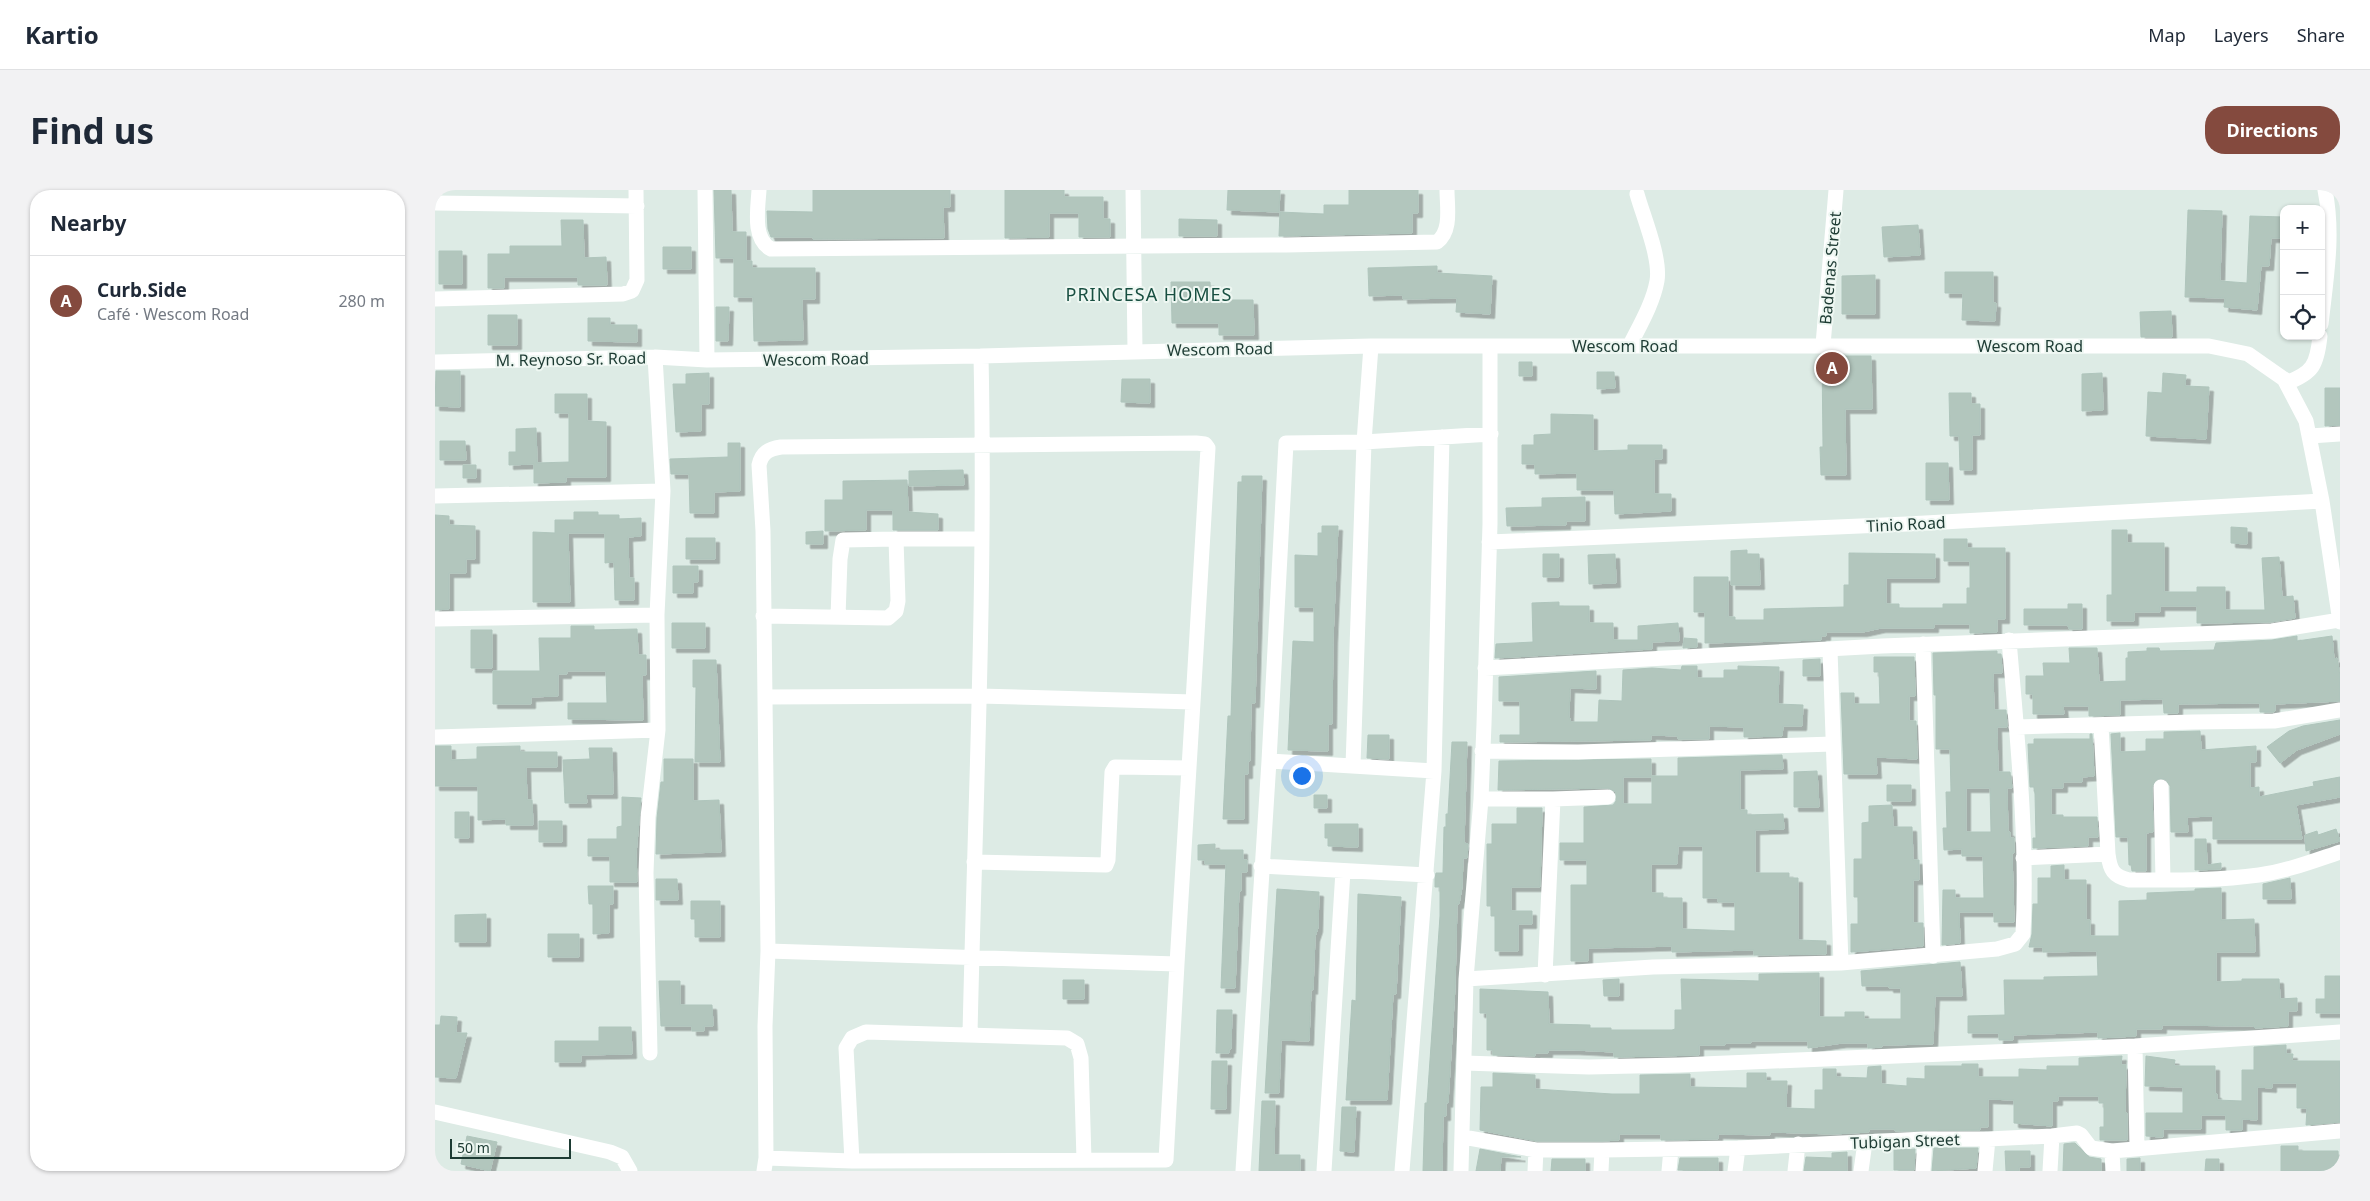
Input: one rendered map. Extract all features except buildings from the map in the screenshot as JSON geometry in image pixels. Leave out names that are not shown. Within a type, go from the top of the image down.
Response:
[{"type":"street","points":[[435,298],[623,294],[632,291],[637,280],[636,190]]},
{"type":"street","points":[[705,190],[707,360]]},
{"type":"street","points":[[759,190],[757,221],[760,236],[764,244],[771,249],[1133,247],[1437,242],[1443,237],[1446,230],[1447,190]]},
{"type":"street","points":[[1133,190],[1135,351]]},
{"type":"street","name":"Badenas Street","points":[[1823,345],[1836,190]]},
{"type":"street","points":[[2324,295],[2330,237],[2329,210],[2325,190]]},
{"type":"street","points":[[1630,346],[1651,299],[1657,279],[1655,255],[1637,194]]},
{"type":"street","points":[[435,203],[637,206]]},
{"type":"street","points":[[2286,383],[2304,376],[2314,367],[2319,340]]},
{"type":"street","points":[[1353,766],[1364,442],[1371,346]]},
{"type":"street","name":"Wescom Road","points":[[707,360],[981,356],[1371,346],[2209,346],[2248,354],[2283,379],[2306,421],[2323,501],[2340,621]]},
{"type":"street","points":[[1461,1171],[1466,979],[1481,799],[1489,542],[1490,346]]},
{"type":"street","points":[[970,1034],[979,696],[983,443],[981,356]]},
{"type":"street","points":[[650,1053],[646,872],[648,817],[658,730],[657,615],[663,490],[655,357]]},
{"type":"street","name":"M. Reynoso Sr. Road","points":[[435,362],[655,357],[707,360]]},
{"type":"street","points":[[1243,1171],[1269,761],[1286,443],[1364,442],[1491,434]]},
{"type":"street","points":[[2310,436],[2340,434]]},
{"type":"street","points":[[1401,1171],[1427,875],[1434,771],[1442,437]]},
{"type":"street","points":[[983,443],[1196,443],[1207,446],[1165,1165],[1084,1160],[852,1161],[765,1165],[765,1026],[768,951],[763,531],[759,465],[761,457],[766,452],[781,447],[983,443]]},
{"type":"street","points":[[435,496],[663,490]]},
{"type":"street","name":"Tinio Road","points":[[1489,542],[1897,524],[2323,501]]},
{"type":"street","points":[[763,616],[888,618],[896,611],[898,601],[896,539]]},
{"type":"street","points":[[838,617],[840,559],[843,540],[981,539]]},
{"type":"street","points":[[435,619],[657,615]]},
{"type":"street","points":[[1485,668],[1923,644],[2272,630],[2340,621]]},
{"type":"street","points":[[1466,979],[1653,967],[1841,963],[1997,950],[2019,942],[2023,934],[2023,858],[2009,640]]},
{"type":"street","points":[[1923,644],[1933,956]]},
{"type":"street","points":[[1830,650],[1841,963]]},
{"type":"street","points":[[765,697],[979,696],[1193,702]]},
{"type":"street","points":[[2016,728],[2274,721],[2340,710]]},
{"type":"street","points":[[2101,726],[2108,854],[2111,870],[2120,878],[2129,880],[2220,879],[2260,875],[2298,866],[2340,852]]},
{"type":"street","points":[[435,737],[658,730]]},
{"type":"street","points":[[1482,751],[1578,752],[1833,744]]},
{"type":"street","points":[[1269,761],[1434,771]]},
{"type":"street","points":[[975,862],[1106,865],[1108,860],[1112,772],[1115,767],[1189,768]]},
{"type":"street","points":[[2161,787],[2163,880]]},
{"type":"street","points":[[1481,799],[1607,797]]},
{"type":"street","points":[[1545,975],[1553,798]]},
{"type":"street","points":[[2023,858],[2108,854]]},
{"type":"street","points":[[1261,866],[1427,875]]},
{"type":"street","points":[[1324,1171],[1343,871]]},
{"type":"street","points":[[768,951],[1177,964]]},
{"type":"street","points":[[852,1161],[846,1048],[851,1038],[866,1032],[1067,1038],[1077,1044],[1081,1058],[1084,1160]]},
{"type":"street","points":[[1464,1063],[1589,1067],[1679,1065],[2135,1046],[2340,1032]]},
{"type":"street","points":[[2135,1046],[2137,1148]]},
{"type":"street","points":[[435,1112],[610,1152],[622,1157],[630,1171]]},
{"type":"street","name":"Tubigan Street","points":[[1463,1137],[1536,1150],[1602,1150],[1738,1148],[1925,1139],[1987,1139],[2077,1133],[2084,1138],[2091,1148],[2112,1151],[2340,1131]]},
{"type":"street","points":[[2051,1171],[2053,1136]]},
{"type":"street","points":[[1923,1171],[1925,1139]]},
{"type":"street","points":[[1985,1171],[1987,1139]]},
{"type":"street","points":[[1861,1171],[1865,1142]]},
{"type":"street","points":[[1795,1171],[1798,1144]]},
{"type":"street","points":[[1735,1171],[1738,1148]]},
{"type":"street","points":[[1669,1171],[1671,1149]]},
{"type":"street","points":[[1535,1171],[1536,1150]]},
{"type":"street","points":[[1601,1171],[1602,1150]]},
{"type":"street","points":[[2112,1151],[2113,1171]]},
{"type":"place","name":"Curb.Side","points":[[1832,368]]},
{"type":"district","name":"PRINCESA HOMES","points":[[1149,294]]}]
